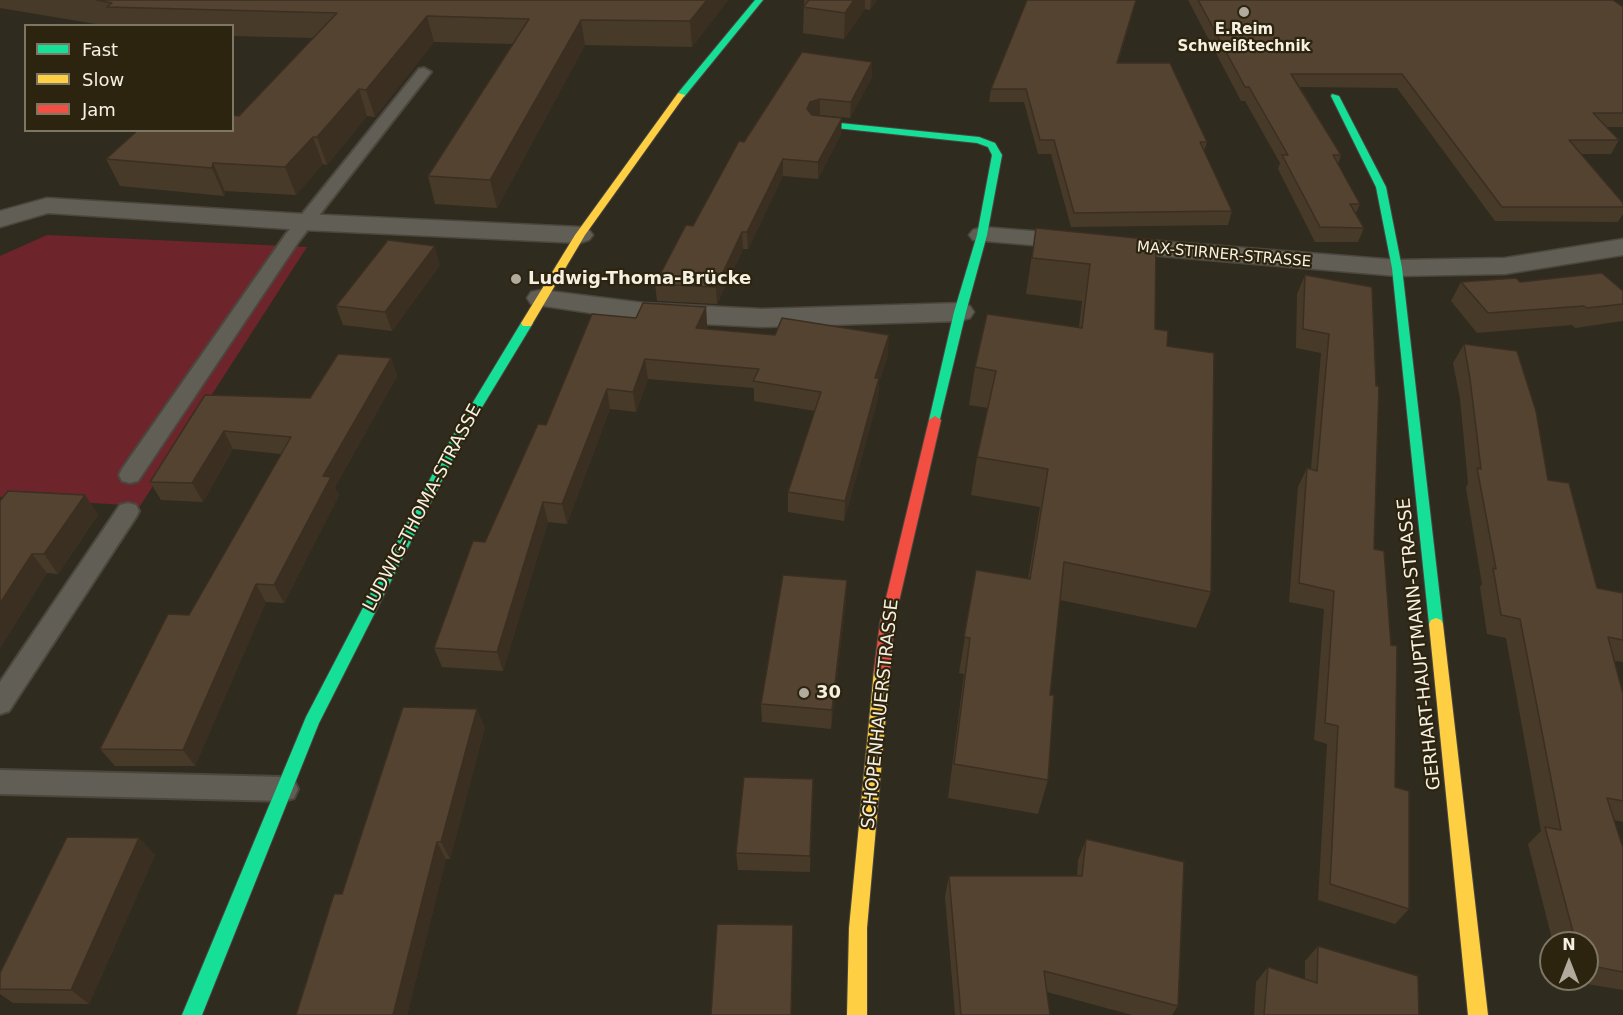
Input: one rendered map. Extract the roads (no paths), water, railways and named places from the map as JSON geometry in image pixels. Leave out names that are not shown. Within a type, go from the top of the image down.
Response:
[{"type":"street","name":"LUDWIG-THOMA-STRASSE","points":[[192,1015],[312,722],[458,438],[580,236],[677,99],[759,0]]},
{"type":"street","name":"GERHART-HAUPTMANN-STRASSE","points":[[1335,96],[1381,187],[1397,268],[1479,1015]]},
{"type":"street","points":[[820,124],[979,140],[992,144],[997,155],[982,235]]},
{"type":"street","points":[[0,219],[47,205],[304,222],[580,236]]},
{"type":"street","name":"MAX-STIRNER-STRASSE","points":[[982,235],[1397,268],[1505,266],[1623,248]]},
{"type":"street","name":"SCHOPENHAUERSTRASSE","points":[[857,1015],[858,928],[887,623],[960,312],[982,235]]},
{"type":"street","points":[[541,298],[644,312],[762,318],[960,312]]},
{"type":"lane","points":[[130,475],[304,222],[424,72]]},
{"type":"lane","points":[[0,704],[128,511]]},
{"type":"lane","points":[[0,782],[284,789]]},
{"type":"place","name":"E.Reim Schweißtechnik","points":[[1244,12]]},
{"type":"place","name":"Ludwig-Thoma-Brücke","points":[[516,279]]},
{"type":"place","name":"30","points":[[804,693]]}]
